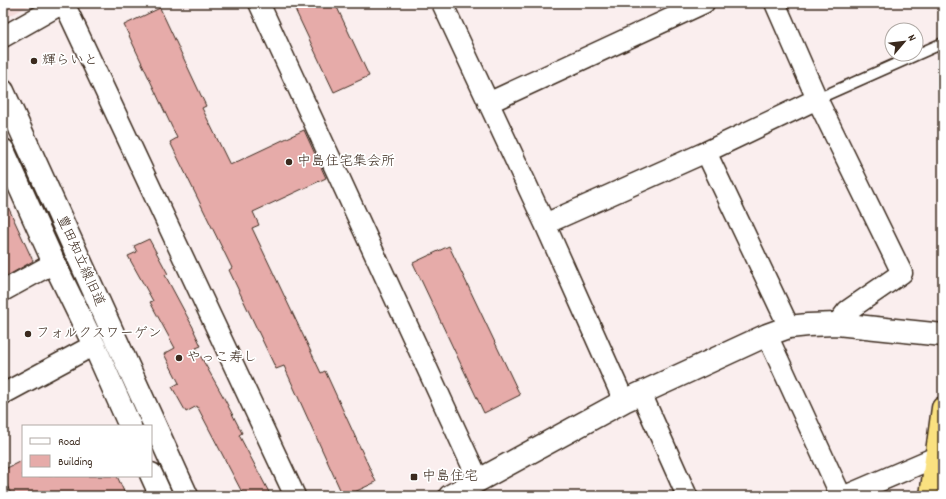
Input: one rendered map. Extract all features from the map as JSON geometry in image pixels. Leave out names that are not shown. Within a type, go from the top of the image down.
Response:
[{"type":"highway","points":[[931,496],[943,408]]},
{"type":"street","points":[[3,37],[64,3],[295,496]]},
{"type":"street","points":[[259,3],[479,481]]},
{"type":"street","points":[[442,3],[545,224],[633,397],[687,496]]},
{"type":"street","points":[[488,103],[704,3]]},
{"type":"street","points":[[775,3],[817,99],[902,273],[847,311],[837,324]]},
{"type":"street","name":"豊田知立線旧道","points":[[3,91],[187,496]]},
{"type":"street","points":[[545,224],[706,152],[817,99]]},
{"type":"street","name":"豊田知立線旧道","points":[[3,150],[54,264],[94,345],[130,425]]},
{"type":"street","points":[[706,152],[789,327]]},
{"type":"street","points":[[3,291],[54,264]]},
{"type":"street","points":[[450,496],[633,397],[767,334],[789,327],[837,324],[943,334]]},
{"type":"street","points":[[767,334],[841,496]]},
{"type":"street","points":[[3,394],[94,345]]},
{"type":"street","points":[[845,496],[936,457]]},
{"type":"street","points":[[152,476],[161,496]]},
{"type":"lane","points":[[817,99],[943,43]]},
{"type":"shaded area","points":[[3,3],[35,3],[3,19]]},
{"type":"building","points":[[292,3],[335,3],[369,76],[334,92]]},
{"type":"building","points":[[160,8],[206,106],[202,108],[230,165],[304,130],[326,178],[253,212],[259,225],[252,228],[321,373],[325,371],[376,482],[346,496],[343,496],[284,366],[276,369],[229,270],[232,268],[170,142],[177,138],[124,25]]},
{"type":"building","points":[[3,196],[33,261],[7,276],[3,267]]},
{"type":"building","points":[[149,239],[168,274],[165,275],[195,331],[201,346],[196,348],[242,433],[239,435],[271,496],[244,496],[197,406],[186,412],[172,387],[179,383],[164,354],[175,348],[150,302],[153,301],[128,256],[137,252],[134,246]]},
{"type":"building","points":[[449,246],[520,395],[484,413],[413,263]]},
{"type":"building","points":[[22,460],[22,477],[117,477],[126,496],[12,496],[3,477],[3,470]]},
{"type":"place","name":"輝らいと","points":[[34,61]]},
{"type":"place","name":"中島住宅集会所","points":[[289,162]]},
{"type":"place","name":"フォルクスワーゲン","points":[[28,334]]},
{"type":"place","name":"やっこ寿し","points":[[179,358]]},
{"type":"place","name":"中島住宅","points":[[414,477]]}]
